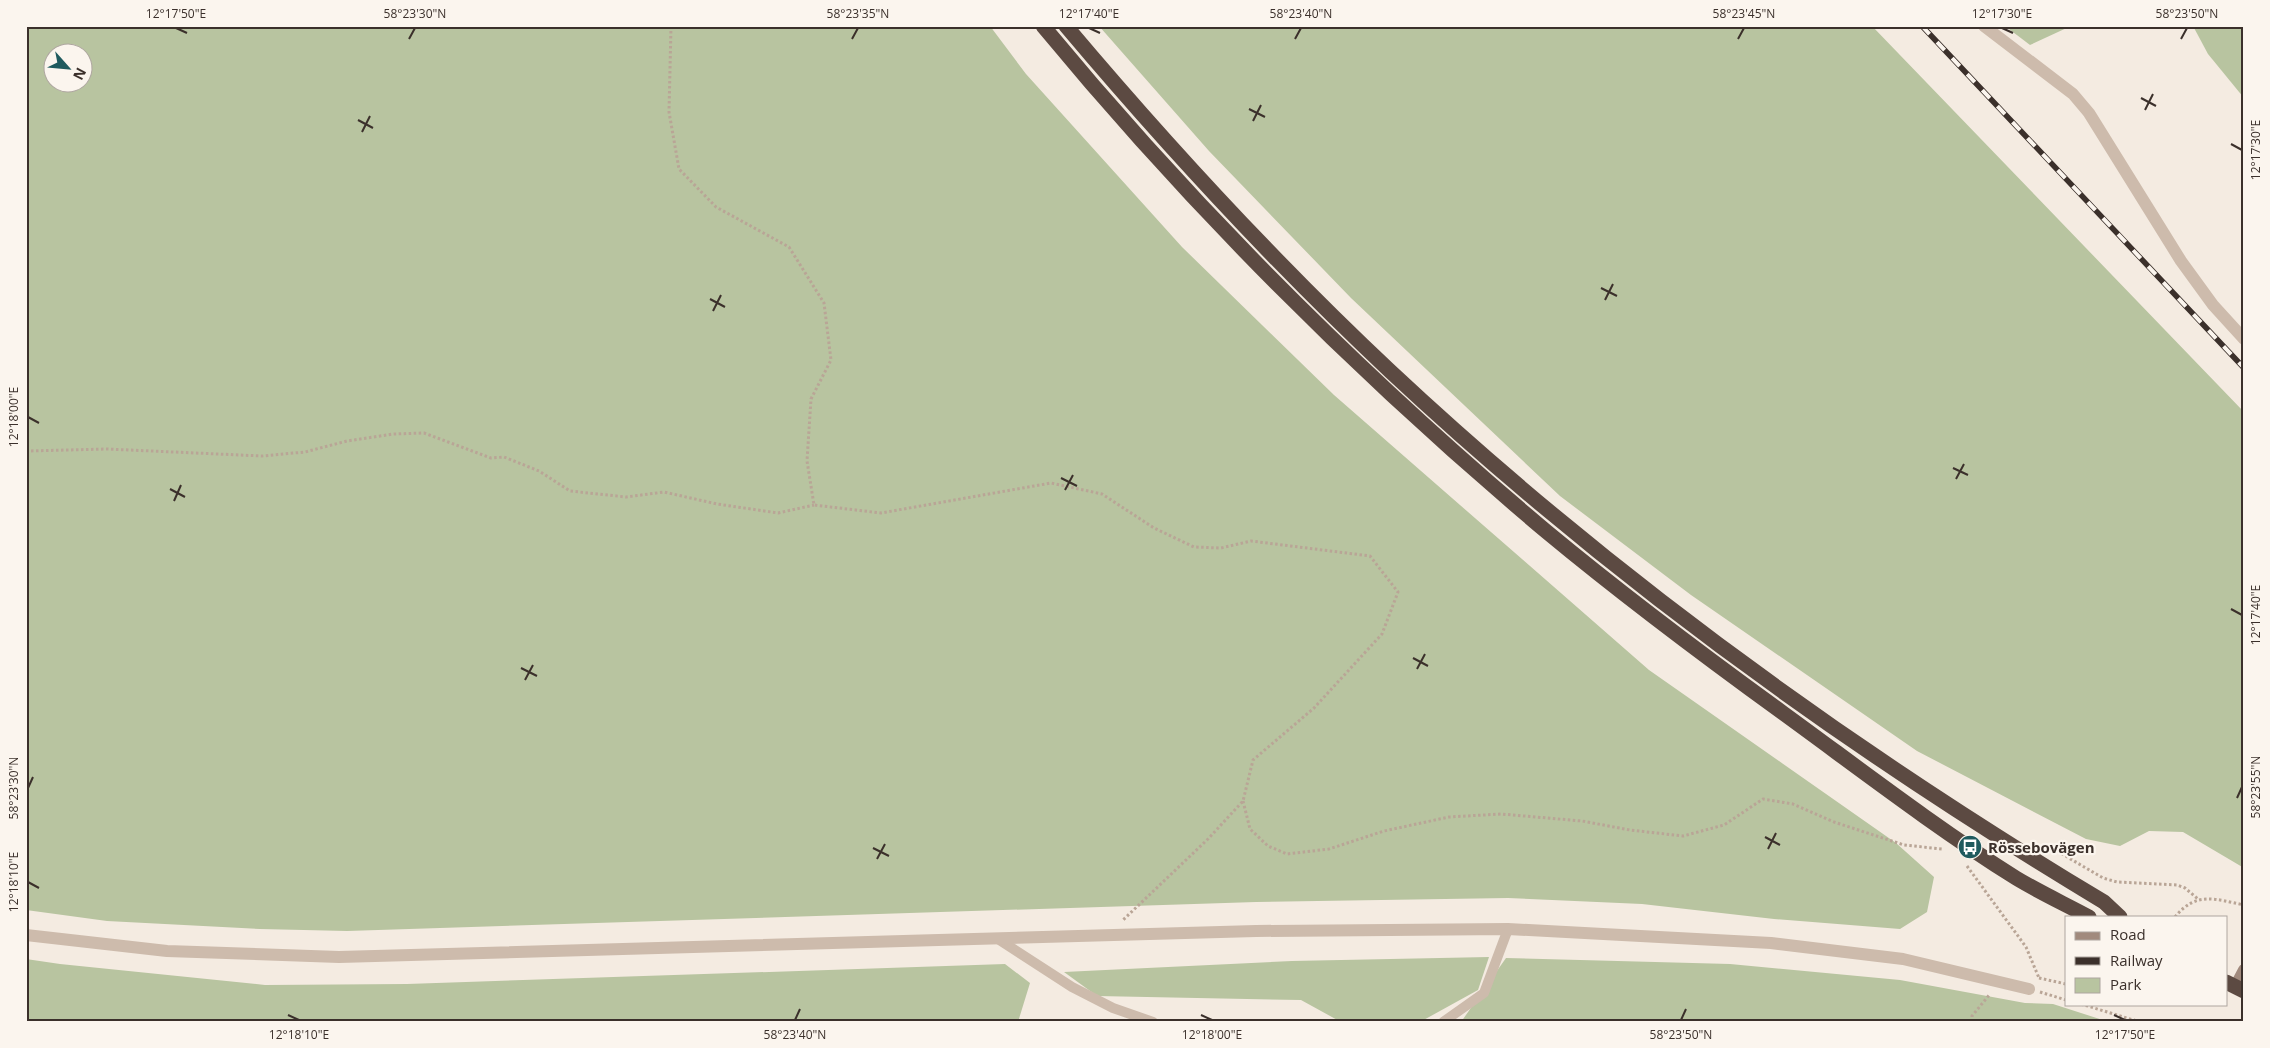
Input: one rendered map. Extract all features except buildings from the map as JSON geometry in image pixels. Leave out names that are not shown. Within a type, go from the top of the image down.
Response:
[{"type":"highway","points":[[1044,26],[1138,136],[1298,305],[1387,391],[1549,534],[1727,672],[1862,772],[2018,879],[2087,916]]},
{"type":"highway","points":[[1066,26],[1202,182],[1311,294],[1389,370],[1489,460],[1635,581],[1736,659],[1873,755],[1975,823],[2104,902],[2119,916]]},
{"type":"street","points":[[1984,26],[2058,82],[2083,106],[2181,261],[2213,305],[2244,339]]},
{"type":"street","points":[[26,935],[168,951],[339,957],[1256,931],[1508,929],[1771,943],[1903,959],[2029,989]]},
{"type":"street","points":[[2235,987],[2244,970]]},
{"type":"lane","points":[[1443,1022],[1484,993],[1508,929]]},
{"type":"lane","points":[[998,939],[1080,991],[1113,1008],[1153,1022]]},
{"type":"path","points":[[671,26],[669,112],[679,170],[716,207],[789,247],[824,303],[831,360],[811,400],[807,460],[814,505]]},
{"type":"path","points":[[26,451],[108,449],[262,456],[305,452],[393,434],[424,433],[491,458],[504,457],[539,471],[570,490],[626,497],[664,492],[717,504],[778,512],[814,505],[881,513],[1052,483],[1102,494],[1154,528],[1194,547],[1221,548],[1251,541],[1370,556],[1398,592],[1382,634],[1314,708],[1253,760],[1243,801],[1250,829],[1268,846],[1286,854],[1329,849],[1384,831],[1449,817],[1501,814],[1582,820],[1630,830],[1683,836],[1724,825],[1763,799],[1793,804],[1834,822],[1904,845],[1942,849]]},
{"type":"path","points":[[1119,935],[1123,919],[1208,839],[1243,801]]},
{"type":"path","points":[[2057,851],[2103,878],[2117,882],[2178,885],[2185,888],[2198,899],[2244,905]]},
{"type":"path","points":[[1966,866],[2026,947],[2039,978]]},
{"type":"path","points":[[2176,916],[2184,906],[2198,899]]},
{"type":"path","points":[[2039,978],[2065,984]]},
{"type":"path","points":[[2039,978],[2029,989],[2065,1000]]},
{"type":"path","points":[[1972,1022],[1972,1016],[2000,982]]},
{"type":"path","points":[[2088,1006],[2140,1022]]},
{"type":"green space","points":[[26,26],[990,26],[1026,74],[1182,247],[1334,395],[1649,670],[1896,843],[1934,877],[1927,912],[1900,929],[1774,919],[1642,904],[1508,898],[1256,902],[347,931],[260,929],[107,921],[26,910]]},
{"type":"green space","points":[[1099,26],[1872,26],[2244,412],[2244,868],[2183,832],[2149,831],[2120,846],[2086,839],[1917,751],[1691,595],[1560,496],[1351,298],[1209,151]]},
{"type":"green space","points":[[2005,26],[2071,26],[2030,45]]},
{"type":"green space","points":[[2193,26],[2244,26],[2244,98],[2208,54]]},
{"type":"green space","points":[[1489,957],[1478,990],[1420,1022],[1341,1022],[1301,1000],[1097,996],[1064,972],[1292,961]]},
{"type":"green space","points":[[1506,958],[1730,964],[1900,980],[2025,1003],[2053,1004],[2109,1022],[1461,1022]]},
{"type":"green space","points":[[26,959],[265,985],[407,984],[1005,964],[1030,983],[1018,1022],[26,1022]]},
{"type":"railway","points":[[1922,26],[2244,368]]},
{"type":"place","name":"Rössebovägen","points":[[1970,847]]}]
